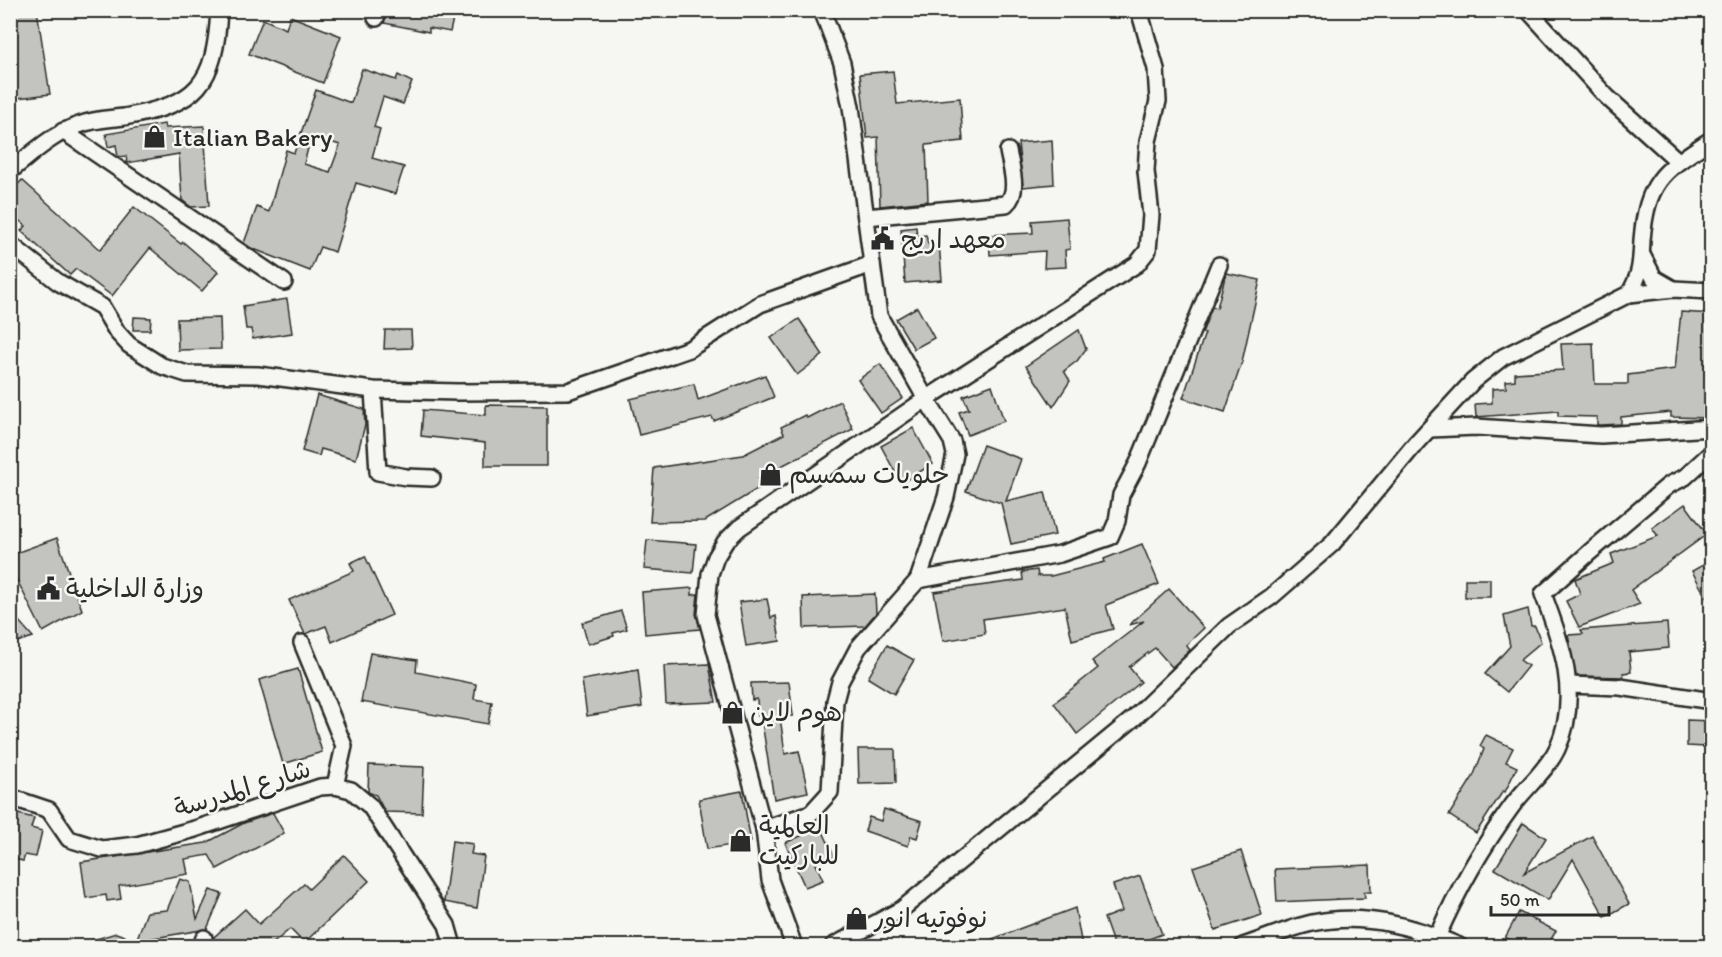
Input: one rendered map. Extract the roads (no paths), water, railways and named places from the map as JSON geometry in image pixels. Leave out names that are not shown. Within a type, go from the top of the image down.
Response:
[{"type":"street","points":[[10,171],[63,131],[93,120],[170,106],[202,85],[212,61],[219,10]]},
{"type":"street","points":[[764,829],[811,813],[831,792],[835,701],[840,682],[858,648],[918,580],[946,497],[955,454],[952,441],[885,330],[879,316],[842,63],[822,10]]},
{"type":"street","points":[[794,946],[770,880],[764,829],[708,632],[706,597],[716,557],[725,542],[739,528],[926,399],[1137,264],[1148,250],[1151,215],[1146,171],[1148,141],[1158,101],[1156,69],[1139,10]]},
{"type":"street","points":[[1528,10],[1607,97],[1678,161]]},
{"type":"street","points":[[63,131],[284,282]]},
{"type":"street","points":[[1629,294],[1639,278],[1644,221],[1654,185],[1668,168],[1712,139]]},
{"type":"street","points":[[866,217],[1006,204],[1012,199],[1014,189],[1008,151]]},
{"type":"street","points":[[10,244],[58,282],[102,307],[117,332],[129,345],[162,366],[187,374],[279,377],[373,390],[568,391],[689,349],[760,304],[872,264]]},
{"type":"street","points":[[1641,252],[1654,278],[1673,290]]},
{"type":"street","points":[[918,580],[1060,554],[1110,537],[1118,520],[1121,495],[1138,463],[1219,265]]},
{"type":"street","points":[[833,946],[902,909],[1134,718],[1222,632],[1271,597],[1332,544],[1395,465],[1473,381],[1503,357],[1629,294],[1673,290],[1712,291]]},
{"type":"street","points":[[373,390],[378,472],[405,477],[432,478]]},
{"type":"street","points":[[1430,429],[1476,427],[1601,435],[1712,428]]},
{"type":"street","points":[[1437,937],[1458,890],[1512,807],[1557,750],[1566,723],[1569,685],[1560,639],[1544,594],[1669,485],[1685,477],[1712,452]]},
{"type":"street","points":[[302,644],[344,746],[335,786]]},
{"type":"street","points":[[1569,685],[1620,687],[1712,700]]},
{"type":"street","name":"شارع المدرسة","points":[[10,797],[49,810],[69,839],[102,849],[136,845],[195,829],[320,787],[335,786],[351,790],[370,806],[447,925],[453,946]]},
{"type":"street","points":[[1243,946],[1312,923],[1348,919],[1384,921],[1459,946]]},
{"type":"place","name":"Italian Bakery","points":[[155,137]]},
{"type":"place","name":"معهد اريج","points":[[883,239]]},
{"type":"place","name":"حلويات سمسم","points":[[771,474]]},
{"type":"place","name":"وزارة الداخلية","points":[[48,588]]},
{"type":"place","name":"هوم لاين","points":[[732,712]]},
{"type":"place","name":"العالمية للباركيت","points":[[741,840]]},
{"type":"place","name":"نوفوتيه انور","points":[[856,918]]}]
